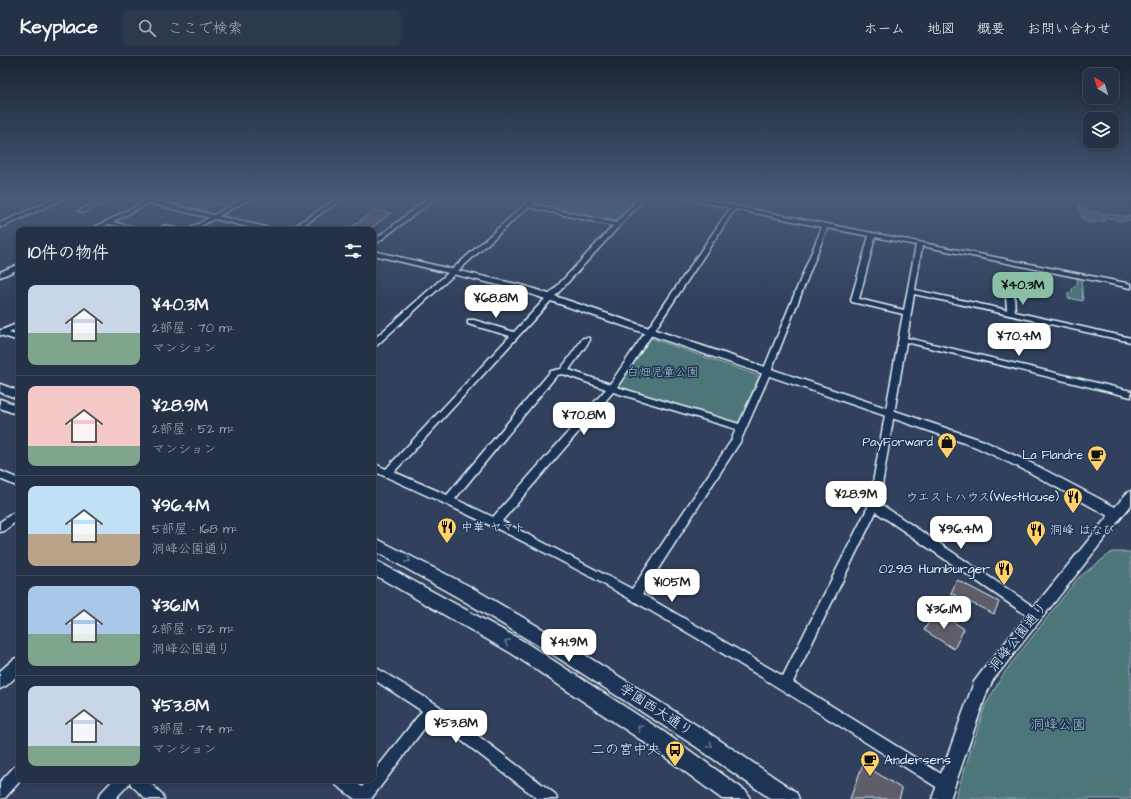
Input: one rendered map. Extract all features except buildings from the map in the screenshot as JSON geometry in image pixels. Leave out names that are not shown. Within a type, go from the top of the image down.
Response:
[{"type":"main road","points":[[0,388],[16,394]]},
{"type":"main road","points":[[0,403],[16,410]]},
{"type":"main road","name":"学園西大通り","points":[[376,545],[420,567],[532,630],[674,721],[789,799]]},
{"type":"main road","name":"学園西大通り","points":[[376,568],[517,647],[657,739],[740,799]]},
{"type":"street","points":[[376,242],[389,232]]},
{"type":"street","points":[[376,341],[498,232]]},
{"type":"street","points":[[388,473],[612,232]]},
{"type":"street","points":[[495,522],[612,388],[717,232]]},
{"type":"street","points":[[635,595],[731,448],[742,428],[767,371],[823,232]]},
{"type":"street","points":[[855,232],[1131,286]]},
{"type":"street","points":[[872,235],[855,300],[907,312]]},
{"type":"street","points":[[786,683],[874,505],[919,244]]},
{"type":"street","points":[[376,254],[508,284],[891,412],[980,444],[1005,455],[1034,469],[1116,514]]},
{"type":"street","points":[[0,275],[16,267]]},
{"type":"street","points":[[911,291],[1131,340]]},
{"type":"street","points":[[1010,296],[1011,313]]},
{"type":"street","points":[[471,322],[515,336]]},
{"type":"street","points":[[2,333],[16,326]]},
{"type":"street","points":[[2,333],[16,338]]},
{"type":"street","points":[[903,339],[1131,394]]},
{"type":"street","points":[[564,371],[586,340]]},
{"type":"street","points":[[448,500],[554,372],[564,371],[612,388],[742,428]]},
{"type":"street","points":[[376,468],[495,522],[635,595],[786,683],[944,792]]},
{"type":"street","points":[[0,475],[16,482]]},
{"type":"street","name":"洞峰公園通り","points":[[944,792],[980,688],[988,675],[1131,496]]},
{"type":"street","points":[[874,505],[1036,615]]},
{"type":"street","points":[[0,528],[16,515]]},
{"type":"street","points":[[0,681],[16,667]]},
{"type":"street","points":[[376,674],[431,709],[550,799]]},
{"type":"street","points":[[376,781],[431,709]]},
{"type":"street","points":[[0,793],[16,775]]},
{"type":"street","points":[[105,799],[120,783]]},
{"type":"street","points":[[139,783],[157,799]]},
{"type":"street","points":[[345,783],[363,798],[374,783]]},
{"type":"green space","points":[[1078,277],[1081,278],[1083,301],[1068,298],[1068,293],[1072,292],[1072,289],[1077,284]]},
{"type":"green space","name":"白畑児童公園","points":[[651,338],[759,376],[739,422],[733,423],[623,389],[619,385]]},
{"type":"green space","name":"洞峰公園","points":[[1112,552],[1131,552],[1131,799],[955,799],[985,706],[1004,673],[1078,578]]},
{"type":"place","name":"PayForward","points":[[947,459]]},
{"type":"place","name":"La Flandre","points":[[1097,472]]},
{"type":"place","name":"ウエストハウス(WestHouse)","points":[[1073,514]]},
{"type":"place","name":"中華 ヤマト","points":[[447,544]]},
{"type":"place","name":"洞峰 はなび","points":[[1036,547]]},
{"type":"place","name":"0298 Humburger","points":[[1004,586]]},
{"type":"place","name":"二の宮中央","points":[[675,767]]},
{"type":"place","name":"Andersens","points":[[870,777]]}]
